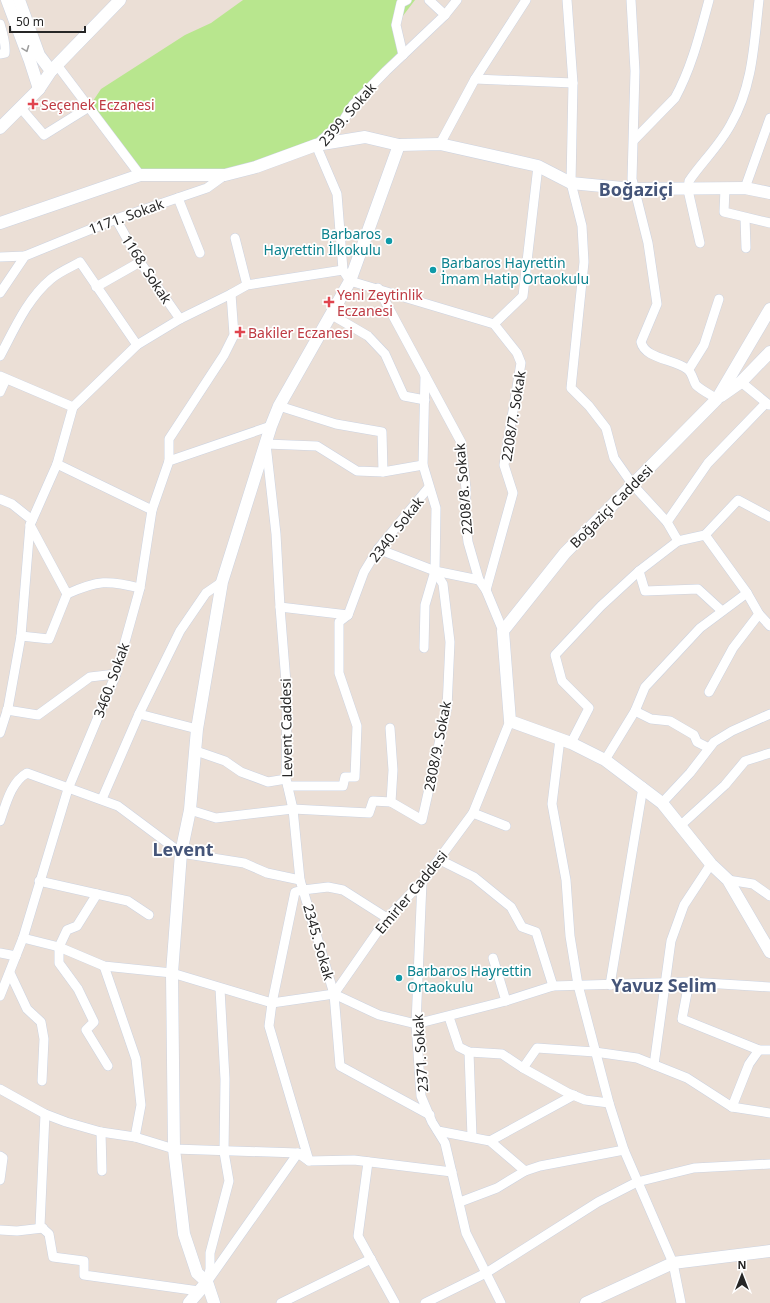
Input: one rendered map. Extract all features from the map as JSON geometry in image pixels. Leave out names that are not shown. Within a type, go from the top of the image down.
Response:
[{"type":"street","points":[[7,0],[39,89]]},
{"type":"street","points":[[19,0],[39,55],[54,68],[89,107],[140,175]]},
{"type":"street","points":[[0,128],[39,89],[54,68],[120,0]]},
{"type":"street","points":[[403,55],[396,25],[401,3],[407,0]]},
{"type":"street","points":[[429,0],[445,15]]},
{"type":"street","name":"2399. Sokak","points":[[350,281],[343,270],[337,194],[316,145],[343,120],[353,105],[445,15],[457,0]]},
{"type":"street","points":[[440,144],[475,79],[526,0]]},
{"type":"street","points":[[567,0],[573,83],[571,183],[582,226],[584,262],[571,388],[589,406],[606,428],[614,458],[632,485],[667,522],[678,541]]},
{"type":"street","points":[[631,0],[635,71],[632,178],[633,189],[648,243],[657,304],[641,342],[643,349],[650,354],[665,358],[689,369],[697,385],[717,399],[741,382],[770,352]]},
{"type":"street","points":[[634,140],[675,98],[680,89],[693,58],[709,0]]},
{"type":"street","points":[[700,243],[688,190],[689,181],[732,124],[748,84],[754,50],[759,0]]},
{"type":"street","points":[[0,24],[4,37],[5,48],[5,53],[0,54]]},
{"type":"street","points":[[475,79],[573,83]]},
{"type":"street","points":[[20,107],[44,135],[89,107]]},
{"type":"street","points":[[745,188],[770,118]]},
{"type":"street","points":[[0,223],[140,175],[225,175],[256,167],[316,145],[365,137],[399,145],[440,144],[538,166],[571,183],[633,189],[688,190],[745,188],[770,193]]},
{"type":"street","points":[[214,1303],[197,1273],[184,1234],[174,1149],[172,973],[181,853],[190,810],[197,729],[222,582],[271,426],[279,406],[350,281],[399,145]]},
{"type":"street","points":[[350,281],[378,288],[494,324],[523,296],[538,166]]},
{"type":"street","name":"1171. Sokak","points":[[0,257],[25,256],[116,219],[208,188],[225,175]]},
{"type":"street","points":[[724,189],[724,212],[770,223]]},
{"type":"street","points":[[178,198],[200,253]]},
{"type":"street","points":[[745,218],[746,248]]},
{"type":"street","name":"1168. Sokak","points":[[116,219],[140,262],[180,319]]},
{"type":"street","points":[[235,238],[247,285]]},
{"type":"street","points":[[0,293],[25,256]]},
{"type":"street","points":[[0,356],[33,298],[51,279],[80,262],[137,345]]},
{"type":"street","points":[[96,287],[140,262]]},
{"type":"street","points":[[0,733],[21,636],[31,522],[57,464],[73,407],[137,345],[180,319],[247,285],[343,270]]},
{"type":"street","name":"2208/8. Sokak","points":[[378,288],[461,442],[466,489],[465,516],[468,542],[479,580],[486,590],[503,631]]},
{"type":"street","name":"3460. Sokak","points":[[0,996],[23,938],[68,789],[116,674],[140,588],[152,510],[168,461],[169,439],[224,355],[234,335],[231,294]]},
{"type":"street","points":[[689,369],[704,346],[719,299]]},
{"type":"street","name":"Boğaziçi Caddesi","points":[[503,631],[565,553],[717,399],[770,309]]},
{"type":"street","points":[[332,315],[368,336],[385,354],[404,396],[425,400]]},
{"type":"street","name":"2208/7. Sokak","points":[[486,590],[512,493],[504,465],[521,363],[517,353],[494,324]]},
{"type":"street","name":"2808/9. Sokak","points":[[392,802],[422,820],[447,708],[450,642],[443,584],[435,571],[436,508],[423,465],[425,375]]},
{"type":"street","points":[[0,392],[3,377],[73,407]]},
{"type":"street","points":[[667,522],[708,463],[768,404],[741,382]]},
{"type":"street","points":[[279,406],[336,424],[382,432],[383,472]]},
{"type":"street","points":[[168,461],[271,426]]},
{"type":"street","points":[[266,444],[318,446],[357,471],[383,472],[423,465]]},
{"type":"street","name":"Levent Caddesi","points":[[266,444],[275,514],[287,695],[287,783],[293,809],[300,880],[303,890]]},
{"type":"street","points":[[57,464],[152,510]]},
{"type":"street","name":"2340. Sokak","points":[[287,783],[343,786],[345,777],[355,777],[357,726],[339,673],[339,622],[348,615],[364,572],[378,549],[429,487]]},
{"type":"street","points":[[0,499],[12,504],[31,522],[67,594]]},
{"type":"street","points":[[681,1303],[672,1263],[624,1150],[609,1103],[578,985],[570,936],[566,880],[552,804],[566,741],[589,708],[562,681],[555,655],[601,606],[639,571],[678,541],[705,535],[738,500],[770,517]]},
{"type":"street","points":[[705,535],[746,593],[758,614],[770,626]]},
{"type":"street","points":[[378,549],[435,571],[479,580]]},
{"type":"street","points":[[424,648],[425,605],[435,571]]},
{"type":"street","points":[[639,571],[645,591],[698,589],[722,611]]},
{"type":"street","points":[[21,636],[48,639],[67,594],[90,584],[116,582],[140,588]]},
{"type":"street","points":[[102,799],[139,714],[180,632],[206,593],[222,582]]},
{"type":"street","points":[[605,760],[635,711],[645,687],[700,628],[746,593]]},
{"type":"street","points":[[280,607],[348,615]]},
{"type":"street","points":[[709,692],[733,648],[758,614]]},
{"type":"street","points":[[503,631],[510,721],[566,741],[605,760],[662,803],[711,864],[728,880],[770,952]]},
{"type":"street","points":[[4,709],[38,715],[90,677],[116,674]]},
{"type":"street","points":[[635,711],[651,719],[670,721],[694,735],[697,742],[709,748]]},
{"type":"street","points":[[139,714],[197,729]]},
{"type":"street","points":[[662,803],[690,773],[714,742],[732,731],[770,714]]},
{"type":"street","name":"Emirler Caddesi","points":[[334,994],[386,918],[422,882],[440,860],[473,813],[510,721]]},
{"type":"street","points":[[190,810],[216,818],[293,809],[369,813],[373,801],[392,802],[393,770],[390,728]]},
{"type":"street","points":[[196,751],[225,761],[241,772],[268,782],[287,783]]},
{"type":"street","points":[[681,825],[725,785],[745,761],[770,753]]},
{"type":"street","points":[[0,822],[6,804],[18,778],[27,773],[118,806],[181,853],[244,863],[267,873],[300,880]]},
{"type":"street","points":[[610,985],[643,788]]},
{"type":"street","points":[[473,813],[506,826]]},
{"type":"street","points":[[440,860],[474,877],[511,907],[522,927],[536,932],[553,986]]},
{"type":"street","points":[[654,1065],[671,941],[684,905],[711,864]]},
{"type":"street","points":[[728,880],[753,884],[770,896]]},
{"type":"street","points":[[39,881],[128,901],[149,915]]},
{"type":"street","name":"2371. Sokak","points":[[422,882],[416,1024],[421,1096],[445,1143],[460,1202],[466,1233],[501,1303]]},
{"type":"street","points":[[309,1161],[269,1026],[272,1003],[295,892],[328,887],[343,890],[386,918]]},
{"type":"street","name":"2345. Sokak","points":[[303,890],[334,994],[340,1066],[430,1115]]},
{"type":"street","points":[[97,894],[78,926],[67,930],[59,947],[59,963],[78,989],[94,1022],[86,1030],[108,1066]]},
{"type":"street","points":[[23,938],[59,947],[104,966],[172,973],[220,989],[272,1003],[334,994],[379,1015],[416,1024],[506,1001],[553,986],[666,982],[770,986]]},
{"type":"street","points":[[0,953],[16,956]]},
{"type":"street","points":[[493,958],[506,1001]]},
{"type":"street","points":[[104,966],[136,1059],[141,1105],[135,1137]]},
{"type":"street","points":[[10,973],[26,1009],[41,1022],[44,1039],[42,1081]]},
{"type":"street","points":[[689,982],[682,1019],[759,1050],[770,1050]]},
{"type":"street","points":[[203,1286],[210,1269],[210,1253],[229,1181],[224,1152],[225,1079],[220,989]]},
{"type":"street","points":[[449,1016],[459,1047],[469,1052],[502,1054],[523,1068],[574,1095],[585,1100],[609,1103]]},
{"type":"street","points":[[523,1068],[537,1048],[595,1052],[637,1058],[687,1078],[732,1107],[770,1113]]},
{"type":"street","points":[[732,1107],[749,1064],[759,1050]]},
{"type":"street","points":[[469,1052],[472,1137]]},
{"type":"street","points":[[0,1089],[45,1114],[100,1132],[135,1137],[174,1149],[224,1152],[298,1153],[309,1161],[368,1162],[452,1172]]},
{"type":"street","points":[[490,1141],[574,1095]]},
{"type":"street","points":[[45,1114],[40,1226],[49,1234],[53,1256],[84,1261],[84,1275],[203,1286]]},
{"type":"street","points":[[438,1131],[490,1141],[525,1171]]},
{"type":"street","points":[[100,1132],[102,1171]]},
{"type":"street","points":[[460,1202],[497,1188],[525,1171],[540,1166],[624,1150]]},
{"type":"street","points":[[188,1303],[203,1286],[298,1153]]},
{"type":"street","points":[[0,1156],[4,1158],[0,1180]]},
{"type":"street","points":[[368,1162],[358,1236],[395,1303]]},
{"type":"street","points":[[425,1303],[486,1273],[598,1202],[637,1182],[694,1168],[770,1164]]},
{"type":"street","points":[[0,1230],[17,1231],[44,1228]]},
{"type":"street","points":[[586,1303],[672,1263],[770,1251]]},
{"type":"street","points":[[281,1303],[371,1259]]},
{"type":"green space","points":[[243,0],[415,0],[396,25],[403,55],[316,145],[256,167],[140,175],[89,107],[101,89],[185,35],[211,23]]},
{"type":"place","name":"Seçenek Eczanesi","points":[[33,104]]},
{"type":"place","name":"Barbaros Hayrettin İlkokulu","points":[[389,241]]},
{"type":"place","name":"Barbaros Hayrettin İmam Hatip Ortaokulu","points":[[433,270]]},
{"type":"place","name":"Yeni Zeytinlik Eczanesi","points":[[329,302]]},
{"type":"place","name":"Bakiler Eczanesi","points":[[240,332]]},
{"type":"place","name":"Barbaros Hayrettin Ortaokulu","points":[[399,978]]},
{"type":"district","name":"Boğaziçi","points":[[636,189]]},
{"type":"district","name":"Levent","points":[[183,849]]},
{"type":"district","name":"Yavuz Selim","points":[[664,985]]}]
